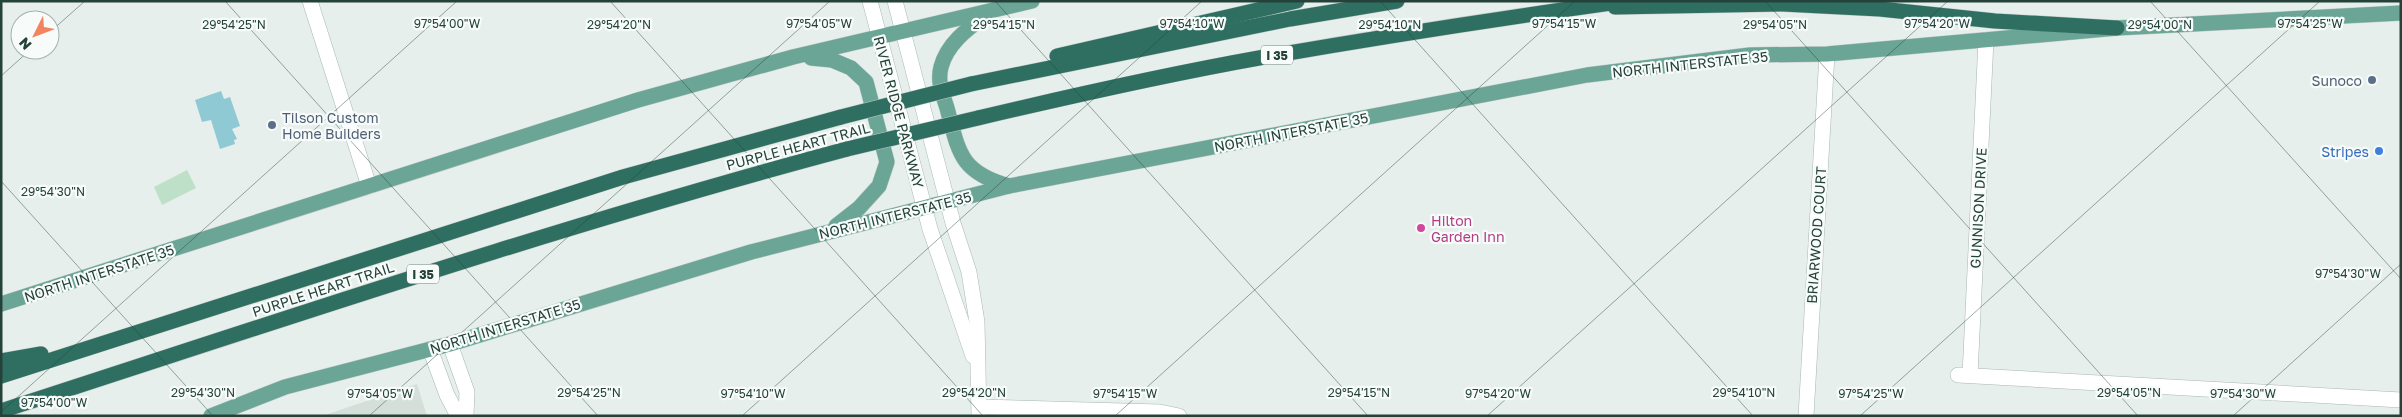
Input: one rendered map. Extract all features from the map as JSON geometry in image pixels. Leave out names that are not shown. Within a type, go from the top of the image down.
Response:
[{"type":"highway","points":[[971,84],[1010,68],[1123,40],[1297,1]]},
{"type":"highway","name":"PURPLE HEART TRAIL","points":[[1,376],[623,177],[841,117],[971,84],[1251,26],[1397,1]]},
{"type":"highway","name":"PURPLE HEART TRAIL","points":[[1,411],[494,251],[720,183],[848,150],[1095,91],[1257,58],[1625,1]]},
{"type":"highway","points":[[1578,8],[1783,4],[1880,9],[1995,21],[2116,28]]},
{"type":"highway","points":[[1,361],[94,345]]},
{"type":"main road","name":"NORTH INTERSTATE 35","points":[[1,304],[638,100],[792,57],[1032,1]]},
{"type":"main road","points":[[990,12],[956,39],[941,67],[939,83],[959,152],[974,170],[987,179],[1009,186]]},
{"type":"main road","name":"NORTH INTERSTATE 35","points":[[211,416],[284,387],[450,344],[751,252],[831,230],[1009,186],[1587,75],[1750,55],[1827,54],[2116,28],[2401,13]]},
{"type":"main road","points":[[792,57],[832,60],[851,68],[866,82],[887,162],[879,186],[859,208],[831,230]]},
{"type":"street","points":[[310,1],[369,186]]},
{"type":"street","name":"RIVER RIDGE PARKWAY","points":[[870,1],[945,279],[976,364]]},
{"type":"street","name":"RIVER RIDGE PARKWAY","points":[[895,1],[969,272],[977,322],[976,364],[980,411]]},
{"type":"street","name":"GUNNISON DRIVE","points":[[1986,40],[1964,375],[2401,400]]},
{"type":"street","name":"BRIARWOOD COURT","points":[[1806,416],[1827,54]]},
{"type":"street","points":[[450,344],[467,392],[466,416]]},
{"type":"street","points":[[430,349],[446,396],[458,416]]},
{"type":"street","points":[[980,411],[1160,412],[1180,416]]},
{"type":"shaded area","points":[[417,384],[427,416],[322,416]]},
{"type":"green space","points":[[187,170],[196,188],[162,205],[154,187]]},
{"type":"water","points":[[221,91],[224,99],[230,97],[240,126],[232,129],[237,139],[234,140],[235,144],[220,149],[211,120],[202,122],[195,100]]},
{"type":"place","name":"Sunoco","points":[[2372,80]]},
{"type":"place","name":"Tilson Custom Home Builders","points":[[272,125]]},
{"type":"place","name":"Stripes","points":[[2379,151]]},
{"type":"place","name":"Hilton Garden Inn","points":[[1421,228]]}]
